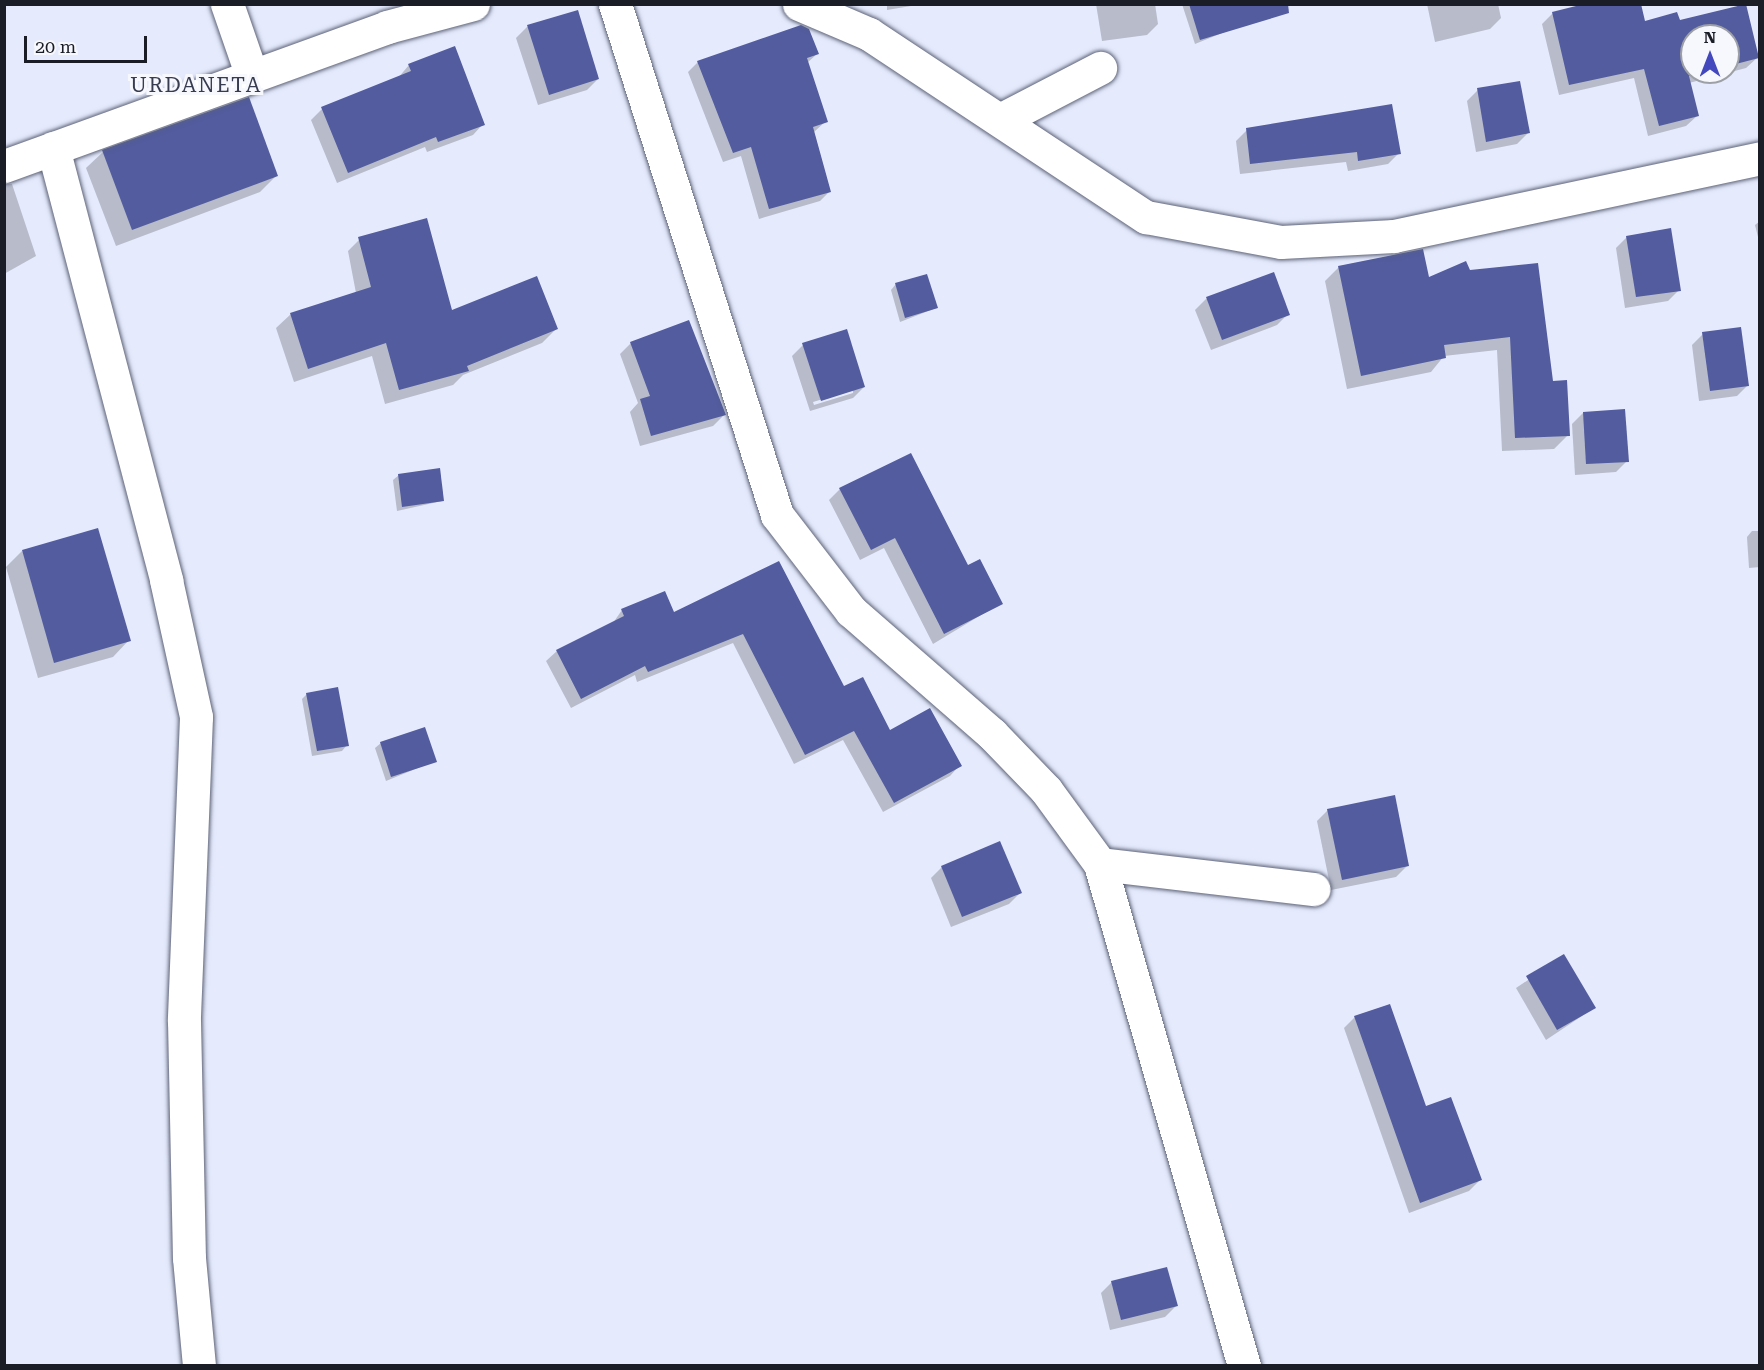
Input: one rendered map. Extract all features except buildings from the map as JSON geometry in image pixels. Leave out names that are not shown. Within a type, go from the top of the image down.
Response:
[{"type":"street","points":[[227,4],[252,76]]},
{"type":"street","points":[[4,166],[387,27],[473,4]]},
{"type":"street","points":[[615,4],[777,515],[851,611],[992,734],[1046,790],[1100,864],[1245,1365]]},
{"type":"street","points":[[799,4],[869,34],[1146,217],[1281,242],[1394,236],[1760,158]]},
{"type":"street","points":[[1000,120],[1100,69]]},
{"type":"street","points":[[53,148],[166,580],[196,717],[184,1022],[189,1258],[199,1365]]},
{"type":"street","points":[[1100,864],[1314,890]]},
{"type":"district","name":"URDANETA","points":[[196,85]]}]
